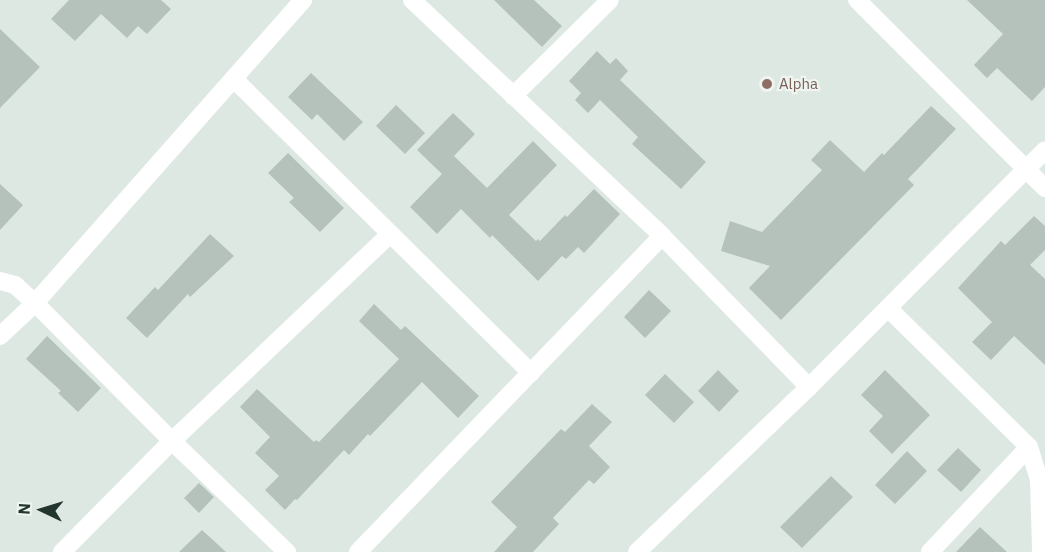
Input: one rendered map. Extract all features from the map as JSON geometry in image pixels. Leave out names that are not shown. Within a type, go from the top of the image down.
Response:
[{"type":"street","points":[[0,336],[35,303],[303,0]]},
{"type":"street","points":[[412,0],[662,236],[809,387]]},
{"type":"street","points":[[513,96],[610,0]]},
{"type":"street","points":[[858,0],[1045,188]]},
{"type":"street","points":[[234,79],[389,235],[531,373]]},
{"type":"street","points":[[637,552],[809,387],[1045,150]]},
{"type":"street","points":[[62,552],[172,441],[389,235]]},
{"type":"street","points":[[358,552],[662,236]]},
{"type":"street","points":[[0,281],[15,285],[35,303],[172,441],[287,552]]},
{"type":"street","points":[[888,308],[1029,447],[1039,479],[1041,552]]},
{"type":"street","points":[[930,552],[1029,447]]},
{"type":"building","points":[[69,0],[161,0],[171,9],[147,34],[138,26],[127,38],[101,14],[75,41],[51,19]]},
{"type":"building","points":[[494,0],[534,0],[562,26],[542,47]]},
{"type":"building","points":[[967,0],[1045,0],[1045,87],[1032,101],[997,68],[987,78],[974,65],[1003,34]]},
{"type":"building","points":[[0,29],[40,67],[0,108]]},
{"type":"building","points":[[597,51],[610,64],[616,58],[628,71],[620,80],[706,162],[681,189],[632,144],[638,137],[600,100],[588,113],[575,100],[581,93],[569,81]]},
{"type":"building","points":[[311,73],[363,122],[344,141],[317,114],[312,120],[288,97]]},
{"type":"building","points":[[396,105],[425,133],[405,154],[376,126]]},
{"type":"building","points":[[931,106],[956,129],[908,179],[914,185],[781,320],[749,288],[770,266],[721,251],[730,221],[762,232],[822,170],[811,160],[830,140],[864,172],[882,153],[884,155]]},
{"type":"building","points":[[453,113],[475,134],[454,156],[487,188],[533,141],[557,165],[509,215],[536,241],[538,239],[540,241],[565,215],[567,217],[594,189],[620,214],[584,253],[578,247],[566,259],[562,256],[538,281],[492,235],[490,238],[461,209],[437,234],[410,207],[442,174],[417,150]]},
{"type":"building","points":[[288,153],[344,208],[320,232],[289,202],[294,198],[268,173]]},
{"type":"building","points":[[0,184],[23,205],[0,230]]},
{"type":"building","points":[[1034,216],[1045,226],[1045,250],[1030,265],[1045,279],[1045,365],[1014,336],[991,360],[972,342],[992,322],[958,288],[1001,241],[1005,245]]},
{"type":"building","points":[[210,234],[234,256],[190,297],[188,294],[147,338],[126,318],[155,287],[158,290]]},
{"type":"building","points":[[649,290],[671,311],[645,338],[624,317]]},
{"type":"building","points":[[374,304],[401,330],[405,326],[479,396],[458,418],[422,382],[370,436],[368,434],[349,455],[344,450],[285,510],[265,490],[279,476],[255,453],[270,437],[240,407],[257,389],[314,442],[316,440],[319,442],[399,359],[359,321]]},
{"type":"building","points":[[47,336],[101,388],[78,412],[58,393],[61,391],[26,359]]},
{"type":"building","points":[[718,370],[739,391],[719,412],[698,391]]},
{"type":"building","points":[[885,370],[930,415],[892,454],[869,431],[883,416],[861,395]]},
{"type":"building","points":[[665,374],[694,402],[674,423],[645,395]]},
{"type":"building","points":[[592,404],[612,422],[589,446],[610,467],[594,484],[589,480],[553,518],[559,524],[533,552],[494,552],[517,527],[491,502],[561,429],[565,432]]},
{"type":"building","points":[[958,448],[981,470],[961,492],[937,470]]},
{"type":"building","points":[[907,451],[927,471],[895,504],[875,485]]},
{"type":"building","points":[[831,476],[853,497],[802,548],[780,527]]},
{"type":"building","points":[[199,483],[214,497],[199,513],[184,498]]},
{"type":"building","points":[[980,527],[1007,552],[956,552]]},
{"type":"building","points":[[202,530],[226,552],[179,552]]},
{"type":"place","name":"Alpha","points":[[767,84]]}]
